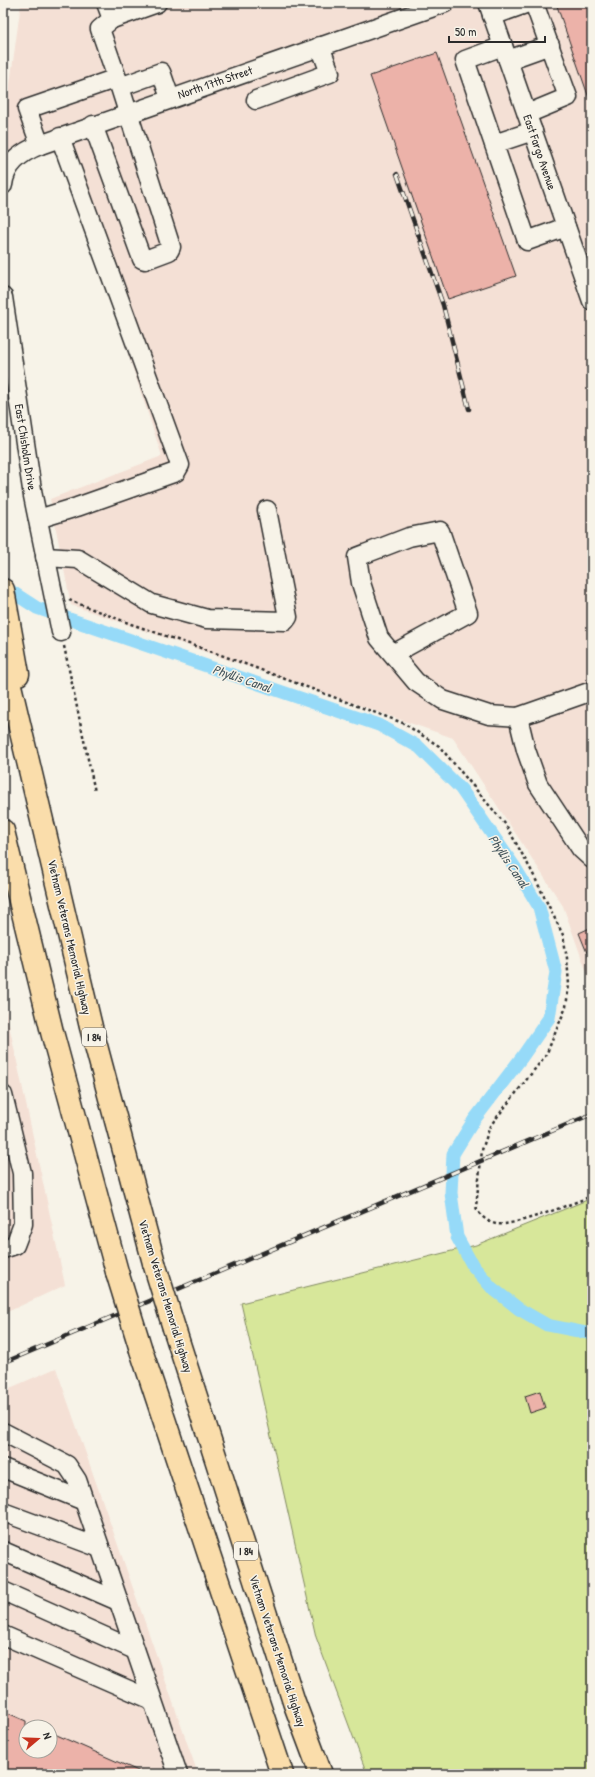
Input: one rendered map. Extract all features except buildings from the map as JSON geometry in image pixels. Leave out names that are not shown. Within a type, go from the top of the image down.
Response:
[{"type":"highway","points":[[3,590],[9,617],[40,810]]},
{"type":"highway","name":"I 84","points":[[3,656],[40,810]]},
{"type":"highway","name":"Vietnam Veterans Memorial Highway","points":[[40,810],[91,1027],[154,1262],[294,1702],[321,1774]]},
{"type":"highway","points":[[3,831],[52,1032],[117,1272],[141,1350],[282,1774]]},
{"type":"street","points":[[93,125],[142,259],[145,260],[169,250],[171,246],[100,29],[109,11],[157,3]]},
{"type":"street","name":"North 17th Street","points":[[3,185],[8,169],[14,160],[25,151],[93,125],[445,3]]},
{"type":"street","points":[[490,9],[528,3]]},
{"type":"street","points":[[527,114],[568,97],[534,3]]},
{"type":"street","name":"East Fargo Avenue","points":[[490,9],[592,301]]},
{"type":"street","points":[[550,45],[465,60],[528,241],[566,227]]},
{"type":"street","points":[[256,100],[330,73],[320,46]]},
{"type":"street","points":[[40,145],[27,109],[118,82],[161,72],[170,98]]},
{"type":"street","points":[[494,144],[533,131]]},
{"type":"street","points":[[38,519],[77,507],[176,472],[180,465],[60,138]]},
{"type":"street","name":"East Chisholm Drive","points":[[3,297],[38,519],[52,595],[61,632]]},
{"type":"street","points":[[45,557],[78,559],[152,604],[207,619],[286,621],[288,617],[267,510]]},
{"type":"street","points":[[393,654],[468,613],[440,531],[409,537],[357,556],[361,583],[379,638],[416,682],[443,700],[489,715],[518,717],[592,691]]},
{"type":"street","points":[[518,717],[526,750],[538,784],[581,849],[592,859]]},
{"type":"street","points":[[3,1095],[22,1173],[23,1224],[15,1245],[3,1249]]},
{"type":"street","points":[[3,1432],[67,1465],[77,1480],[178,1774]]},
{"type":"street","points":[[3,1468],[84,1501]]},
{"type":"street","points":[[3,1512],[100,1548]]},
{"type":"street","points":[[3,1551],[118,1602]]},
{"type":"street","points":[[3,1591],[135,1650]]},
{"type":"street","points":[[3,1635],[152,1700]]},
{"type":"path","points":[[52,595],[403,723],[439,746],[457,765],[506,825],[532,870],[563,935],[567,958],[569,985],[566,1007],[546,1055],[490,1126],[482,1150],[476,1207],[479,1214],[497,1224],[514,1222],[592,1196]]},
{"type":"path","points":[[61,632],[95,792]]},
{"type":"shaded area","points":[[21,3],[592,3],[592,987],[563,906],[453,738],[71,605],[50,499],[162,456],[60,150],[3,168],[3,135]]},
{"type":"shaded area","points":[[3,997],[65,1285],[3,1314]]},
{"type":"shaded area","points":[[56,1368],[198,1774],[3,1774],[3,1391]]},
{"type":"green space","points":[[592,1198],[592,1774],[367,1774],[316,1637],[241,1303],[476,1245]]},
{"type":"waterway","name":"Phyllis Canal","points":[[3,586],[37,608],[379,725],[419,747],[461,789],[516,869],[539,907],[556,972],[549,1018],[522,1057],[474,1120],[453,1154],[451,1193],[457,1237],[473,1266],[492,1288],[519,1309],[547,1325],[592,1334]]},
{"type":"railway","points":[[397,174],[443,305],[469,409]]},
{"type":"railway","points":[[3,1363],[592,1114]]}]
